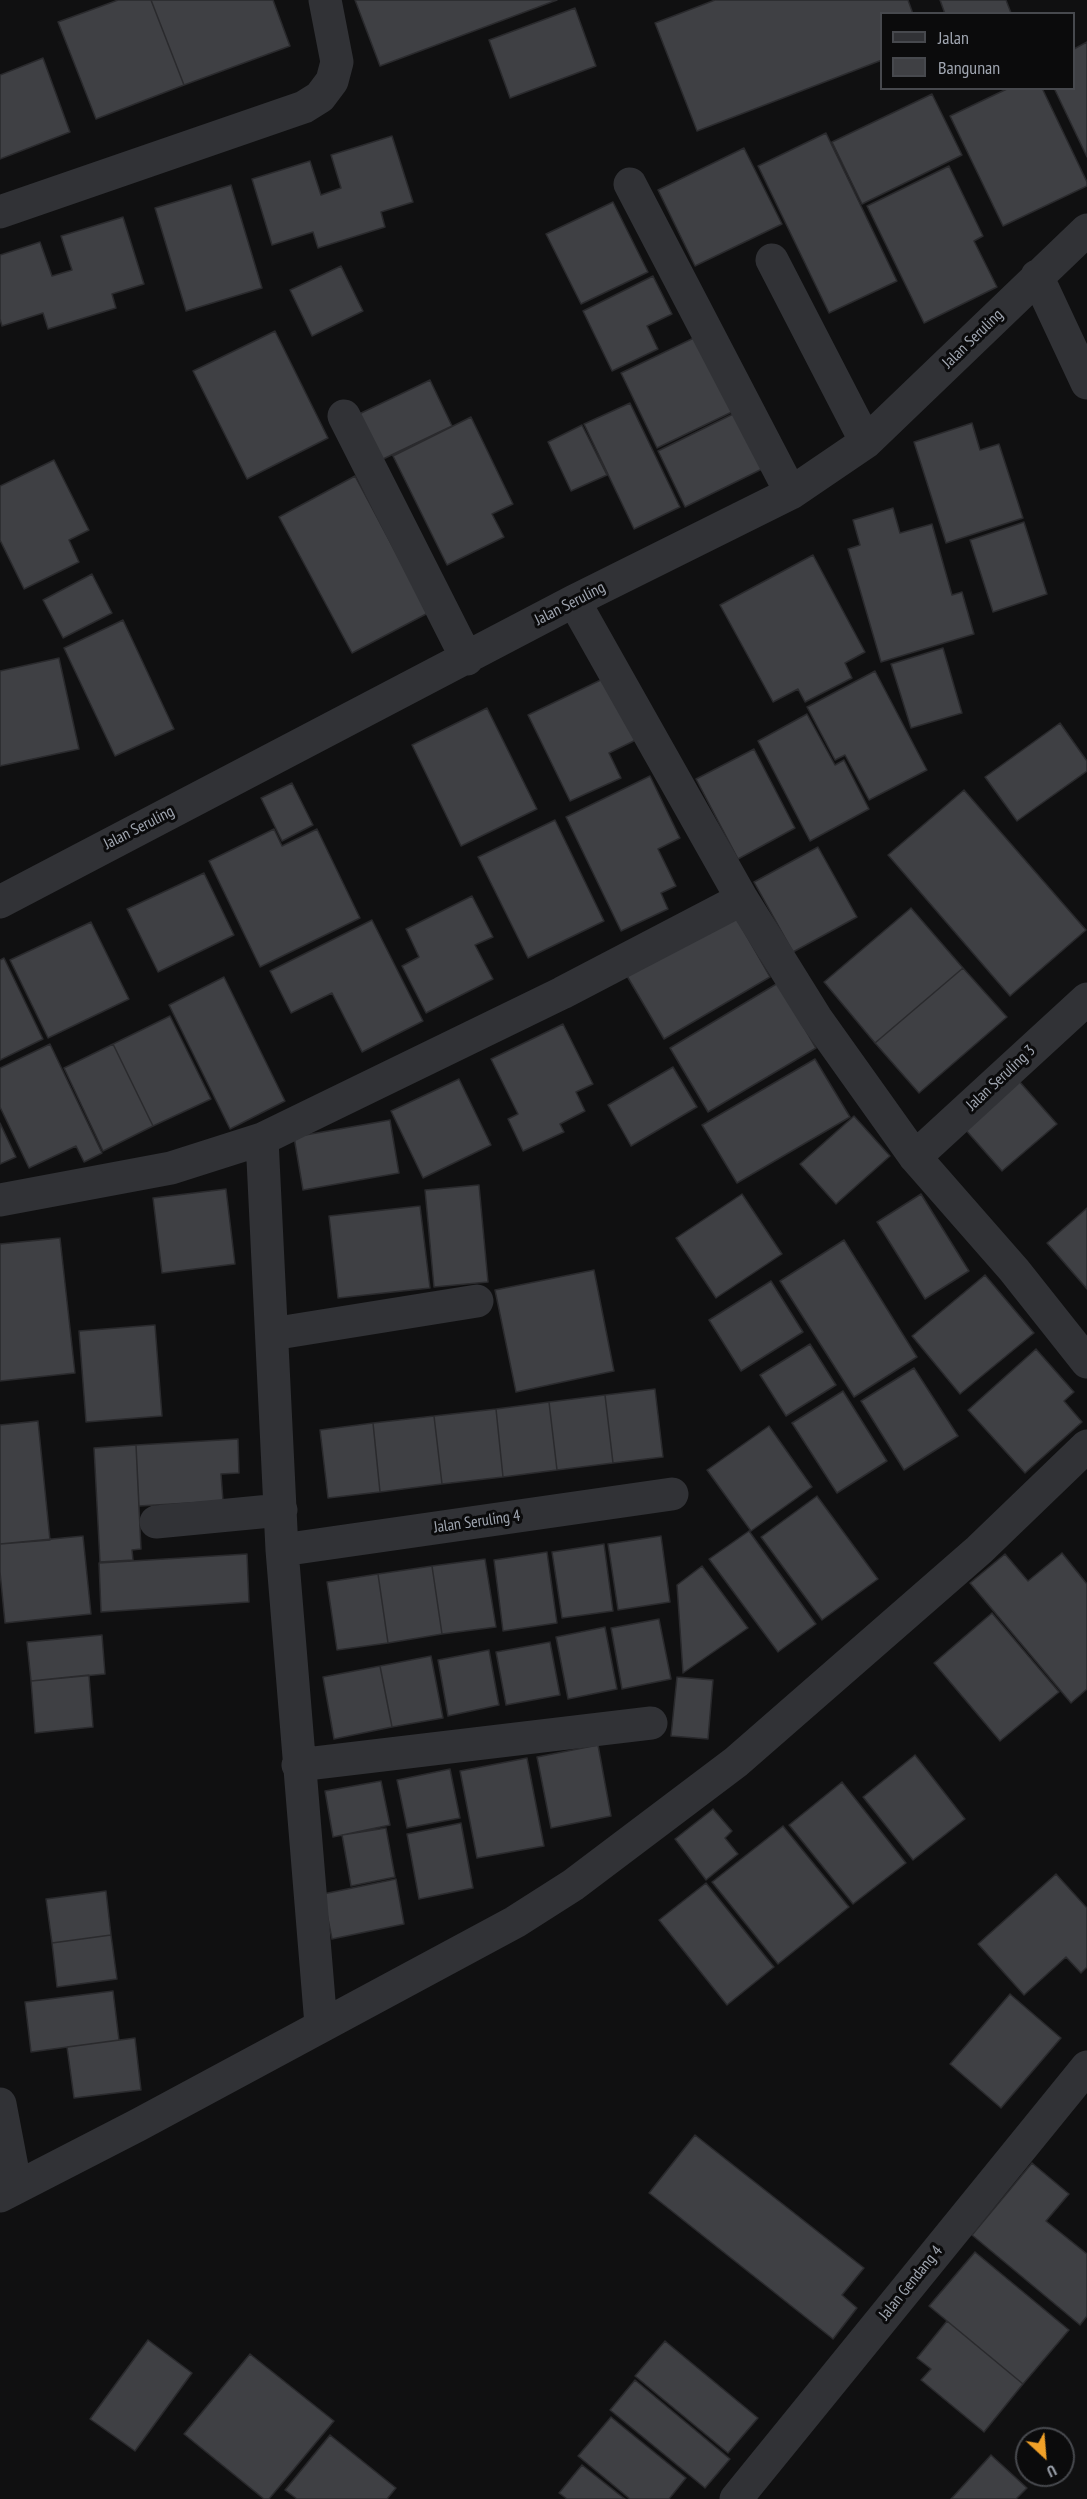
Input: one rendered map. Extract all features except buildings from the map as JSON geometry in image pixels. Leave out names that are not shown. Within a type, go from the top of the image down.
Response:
[{"type":"street","points":[[0,212],[304,107],[320,97],[332,81],[336,62],[325,0]]},
{"type":"street","points":[[630,184],[792,493]]},
{"type":"street","name":"Jalan Seruling","points":[[0,902],[574,601],[792,493],[866,442],[1087,230]]},
{"type":"street","points":[[771,260],[866,442]]},
{"type":"street","points":[[1037,276],[1087,383]]},
{"type":"street","points":[[344,416],[467,659]]},
{"type":"street","points":[[574,601],[742,899],[816,1018],[915,1157],[1014,1270],[1087,1362]]},
{"type":"street","points":[[0,1200],[171,1168],[262,1139],[562,993],[742,899]]},
{"type":"street","name":"Jalan Seruling 3","points":[[915,1157],[1087,999]]},
{"type":"street","points":[[262,1139],[282,1550],[321,2025]]},
{"type":"street","points":[[272,1334],[477,1301]]},
{"type":"street","points":[[0,2104],[8,2192],[138,2125],[514,1922],[591,1872],[736,1762],[979,1550],[1087,1446]]},
{"type":"street","name":"Jalan Seruling 4","points":[[282,1550],[672,1494]]},
{"type":"street","points":[[156,1522],[281,1510]]},
{"type":"street","points":[[298,1765],[651,1723]]},
{"type":"street","name":"Jalan Gendang 4","points":[[736,2499],[1087,2067]]}]
